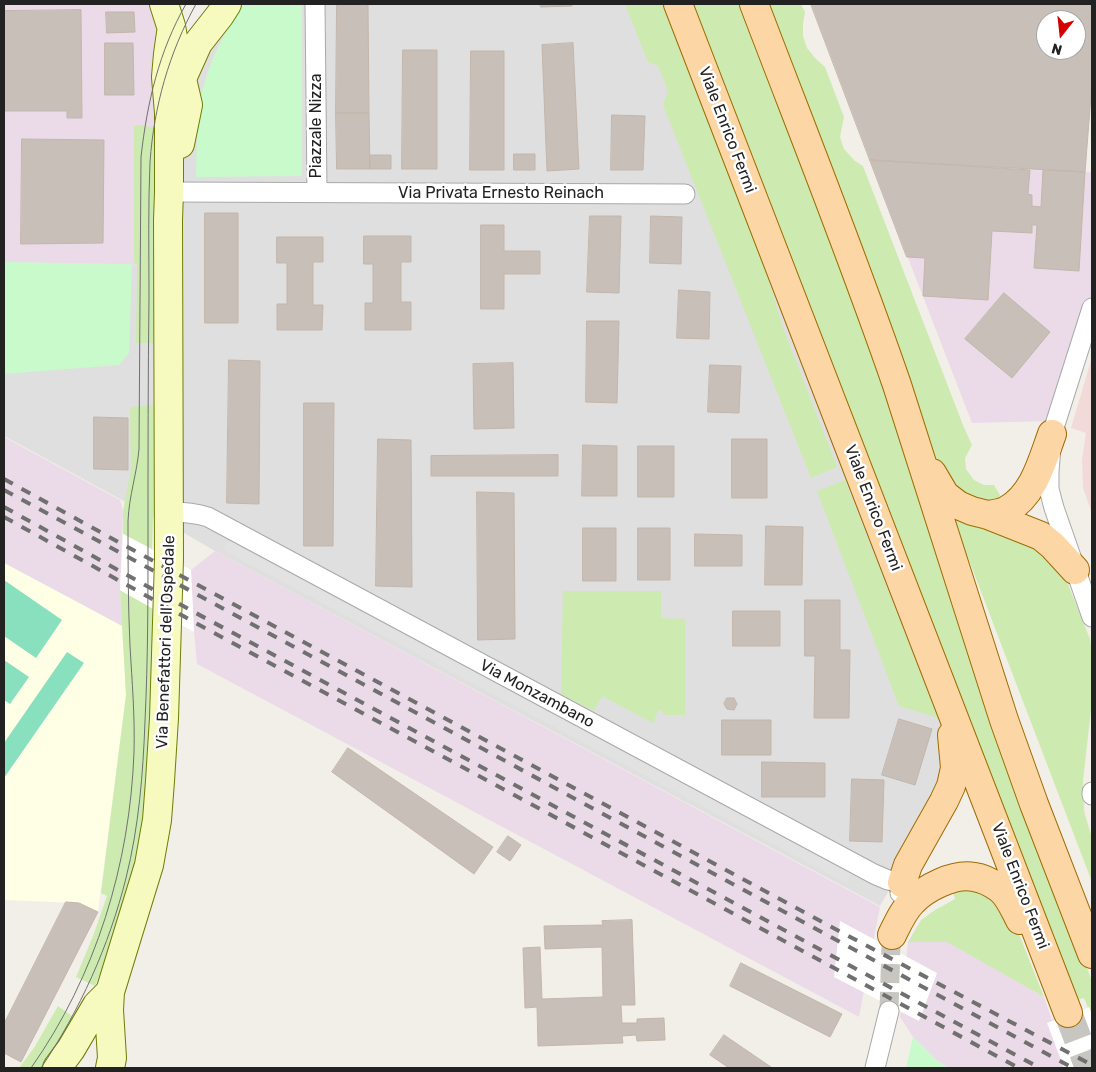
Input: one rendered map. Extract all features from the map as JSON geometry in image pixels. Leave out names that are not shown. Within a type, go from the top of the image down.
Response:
[{"type":"main road","points":[[164,4],[178,18],[196,24],[206,22],[223,10]]},
{"type":"main road","points":[[164,4],[171,26],[166,77],[178,109]]},
{"type":"main road","name":"Viale Enrico Fermi","points":[[678,4],[1066,1004],[1046,977],[1032,942],[1009,898],[1000,888],[974,877],[951,878],[924,892],[912,901],[904,912],[891,939]]},
{"type":"main road","points":[[754,4],[865,294],[897,385],[1004,720],[1092,954]]},
{"type":"main road","points":[[178,109],[182,78],[198,43],[223,10]]},
{"type":"main road","points":[[178,109],[201,64],[223,10]]},
{"type":"main road","points":[[171,33],[182,78]]},
{"type":"main road","name":"Via Benefattori dell'Ospedale","points":[[64,1058],[96,1005],[110,992],[149,865],[157,820],[164,718],[170,512],[168,220],[169,192],[178,109]]},
{"type":"main road","points":[[988,515],[1006,510],[1027,492],[1036,476],[1052,434]]},
{"type":"main road","points":[[917,448],[945,495],[958,506],[988,515],[1040,536],[1054,546],[1075,570]]},
{"type":"main road","points":[[902,883],[908,865],[951,786],[955,768],[948,701]]},
{"type":"main road","points":[[110,992],[111,1065]]},
{"type":"main road","points":[[64,1058],[88,1044],[108,1052],[111,1065]]},
{"type":"street","name":"Piazzale Nizza","points":[[169,192],[316,192],[316,4]]},
{"type":"street","name":"Via Privata Ernesto Reinach","points":[[316,192],[685,194]]},
{"type":"street","points":[[1092,308],[1052,434],[1048,472],[1049,489],[1054,508],[1092,617]]},
{"type":"street","name":"Via Monzambano","points":[[170,512],[183,512],[208,517],[874,874],[902,883]]},
{"type":"street","points":[[891,939],[902,883]]},
{"type":"street","points":[[875,1068],[889,1010]]},
{"type":"shaded area","points":[[4,4],[165,4],[165,266],[4,262]]},
{"type":"shaded area","points":[[237,4],[674,4],[944,700],[942,798],[880,906],[215,551],[174,527],[170,220],[190,107],[200,72],[205,58]]},
{"type":"shaded area","points":[[870,160],[1092,172],[1092,300],[1053,421],[972,423]]},
{"type":"shaded area","points":[[4,262],[165,266],[166,524],[4,436]]},
{"type":"shaded area","points":[[1092,357],[1092,513],[1083,488],[1082,460],[1086,433],[1071,428]]},
{"type":"shaded area","points":[[4,437],[120,500],[123,511],[120,590],[122,626],[4,563]]},
{"type":"shaded area","points":[[229,541],[852,874],[846,883],[223,550]]},
{"type":"shaded area","points":[[215,551],[880,907],[859,1017],[197,664],[191,570]]},
{"type":"shaded area","points":[[4,563],[122,626],[126,695],[98,912],[79,903],[4,900]]},
{"type":"shaded area","points":[[947,941],[1044,997],[1052,1020],[1088,1007],[1092,1068],[948,1068],[935,1059],[913,1037],[900,1017],[908,942]]},
{"type":"green space","points":[[243,4],[302,4],[302,176],[196,177],[198,123],[202,92],[209,68],[219,46]]},
{"type":"green space","points":[[625,4],[667,4],[756,237],[783,328],[837,467],[811,478],[663,105],[668,91],[658,66],[648,62]]},
{"type":"green space","points":[[689,4],[743,4],[833,236],[1057,892],[1092,981],[1092,1018],[1084,998],[1077,1000],[919,590]]},
{"type":"green space","points":[[765,4],[801,4],[805,12],[803,36],[807,48],[825,67],[844,117],[840,137],[844,149],[855,161],[863,166],[972,445],[965,458],[966,469],[974,480],[984,485],[994,485],[1003,500],[988,504],[959,492],[933,457]]},
{"type":"green space","points":[[141,125],[157,128],[155,296],[157,343],[136,343],[137,264],[134,263],[134,126]]},
{"type":"green space","points":[[4,262],[132,264],[129,353],[119,365],[4,374]]},
{"type":"green space","points":[[152,405],[155,410],[155,453],[152,549],[123,534],[123,511],[131,470],[130,407]]},
{"type":"green space","points":[[845,480],[938,718],[899,706],[817,491]]},
{"type":"green space","points":[[951,513],[1039,545],[1066,579],[1090,639],[1092,653],[1092,701],[1083,781],[1084,811],[1092,838],[1092,882]]},
{"type":"green space","points":[[4,580],[62,620],[36,658],[4,636]]},
{"type":"green space","points":[[120,590],[152,608],[151,726],[145,804],[131,881],[118,928],[95,986],[76,977],[107,896],[101,893],[126,695]]},
{"type":"green space","points":[[563,591],[661,591],[661,618],[685,619],[685,715],[666,715],[659,709],[653,723],[602,696],[594,711],[561,694]]},
{"type":"green space","points":[[67,652],[84,663],[4,778],[4,743]]},
{"type":"green space","points":[[4,660],[29,677],[10,704],[4,700]]},
{"type":"green space","points":[[952,889],[983,891],[1013,919],[1044,997],[947,942],[908,942],[921,920],[955,899]]},
{"type":"green space","points":[[58,1006],[79,1021],[49,1068],[19,1068],[34,1048]]},
{"type":"green space","points":[[913,1037],[935,1059],[948,1068],[906,1068]]},
{"type":"pier","points":[[123,534],[191,570],[194,632],[120,590]]},
{"type":"pier","points":[[840,921],[937,973],[919,1021],[834,977]]},
{"type":"pier","points":[[1089,1007],[1092,1015],[1092,1068],[1064,1068],[1047,1023]]},
{"type":"building","points":[[337,4],[368,4],[369,113],[336,113]]},
{"type":"building","points":[[540,4],[572,4],[572,6],[541,7]]},
{"type":"building","points":[[811,4],[1092,4],[1092,83],[1085,172],[870,160]]},
{"type":"building","points":[[81,10],[82,118],[67,118],[67,111],[4,111],[4,11]]},
{"type":"building","points":[[106,12],[134,12],[135,32],[107,33]]},
{"type":"building","points":[[105,43],[133,43],[134,95],[105,95]]},
{"type":"building","points":[[573,43],[579,169],[547,171],[542,45]]},
{"type":"building","points":[[403,50],[437,50],[437,169],[402,169]]},
{"type":"building","points":[[471,51],[504,51],[504,170],[470,170]]},
{"type":"building","points":[[336,113],[369,113],[370,169],[337,169]]},
{"type":"building","points":[[612,115],[645,116],[643,170],[611,170]]},
{"type":"building","points":[[22,139],[104,140],[103,243],[21,244]]},
{"type":"building","points":[[514,154],[535,154],[535,170],[514,170]]},
{"type":"building","points":[[370,155],[391,155],[391,169],[370,169]]},
{"type":"building","points":[[870,160],[1030,170],[1028,194],[1032,195],[1032,206],[1041,207],[1043,170],[1085,172],[1079,271],[1034,268],[1037,225],[1032,225],[1032,233],[992,231],[988,300],[923,296],[925,258],[907,257]]},
{"type":"building","points":[[205,213],[238,213],[238,323],[205,323]]},
{"type":"building","points":[[590,216],[621,216],[619,293],[587,292]]},
{"type":"building","points":[[651,216],[682,217],[681,264],[650,263]]},
{"type":"building","points":[[481,225],[504,225],[504,251],[540,251],[540,274],[504,274],[504,309],[481,309]]},
{"type":"building","points":[[364,236],[411,236],[411,262],[401,262],[401,302],[411,302],[411,330],[365,330],[365,303],[373,303],[373,264],[364,264]]},
{"type":"building","points":[[277,237],[323,237],[323,262],[313,262],[313,305],[323,305],[322,330],[277,330],[277,304],[287,304],[287,263],[277,263]]},
{"type":"building","points":[[679,290],[710,292],[709,339],[677,338]]},
{"type":"building","points":[[1004,293],[1050,332],[1012,378],[965,339]]},
{"type":"building","points":[[587,321],[619,321],[617,403],[586,402]]},
{"type":"building","points":[[229,360],[260,361],[259,504],[227,503]]},
{"type":"building","points":[[513,363],[514,428],[474,429],[473,364]]},
{"type":"building","points":[[710,365],[741,366],[739,413],[708,412]]},
{"type":"building","points":[[304,403],[334,403],[333,546],[304,546]]},
{"type":"building","points":[[94,417],[128,418],[128,470],[94,469]]},
{"type":"building","points":[[378,439],[411,440],[412,587],[376,586]]},
{"type":"building","points":[[732,439],[767,439],[767,498],[732,498]]},
{"type":"building","points":[[583,445],[617,446],[617,496],[582,496]]},
{"type":"building","points":[[638,446],[674,446],[674,497],[638,497]]},
{"type":"building","points":[[558,455],[558,476],[431,476],[431,456]]},
{"type":"building","points":[[477,492],[514,493],[515,639],[478,640]]},
{"type":"building","points":[[766,526],[803,527],[802,585],[765,585]]},
{"type":"building","points":[[583,528],[616,528],[616,581],[583,581]]},
{"type":"building","points":[[638,528],[670,528],[670,580],[638,580]]},
{"type":"building","points":[[695,534],[742,535],[742,566],[695,566]]},
{"type":"building","points":[[805,600],[840,600],[840,650],[850,650],[849,718],[814,718],[815,656],[805,656]]},
{"type":"building","points":[[733,611],[780,611],[780,646],[733,646]]},
{"type":"building","points":[[727,698],[734,698],[737,704],[734,710],[727,709],[724,704]]},
{"type":"building","points":[[899,719],[932,729],[915,785],[882,775]]},
{"type":"building","points":[[722,720],[771,720],[771,755],[722,755]]},
{"type":"building","points":[[348,748],[493,847],[474,874],[332,772]]},
{"type":"building","points":[[762,762],[825,763],[825,797],[762,797]]},
{"type":"building","points":[[852,779],[884,780],[882,842],[850,841]]},
{"type":"building","points":[[508,836],[521,845],[510,861],[497,852]]},
{"type":"building","points":[[66,902],[79,903],[98,912],[21,1062],[4,1053],[4,1024]]},
{"type":"building","points":[[632,920],[635,1005],[621,1005],[622,1023],[637,1023],[637,1019],[664,1018],[665,1040],[637,1041],[636,1035],[622,1036],[623,1043],[538,1046],[537,1007],[525,1008],[523,948],[540,947],[542,999],[603,997],[602,947],[545,949],[544,926],[603,925],[602,921]]},
{"type":"building","points":[[741,963],[842,1014],[830,1037],[730,986]]},
{"type":"building","points":[[724,1035],[771,1067],[729,1068],[710,1055]]},
{"type":"tunnel","points":[[889,1011],[891,944]]},
{"type":"tunnel","points":[[1068,1013],[1089,1068]]},
{"type":"tram line","points":[[31,1068],[54,1033],[74,996],[91,957],[117,877],[125,836],[134,752],[128,521],[139,449],[141,157],[151,97],[161,59],[186,4]]},
{"type":"tram line","points":[[41,1068],[81,1000],[102,953],[126,878],[140,800],[147,651],[150,162],[155,121],[164,80],[178,41],[196,4]]},
{"type":"railway","points":[[4,479],[839,931],[1092,1065]]},
{"type":"railway","points":[[4,490],[1073,1068]]},
{"type":"railway","points":[[4,507],[194,612],[1040,1068]]},
{"type":"railway","points":[[4,517],[194,622],[1019,1068]]}]
